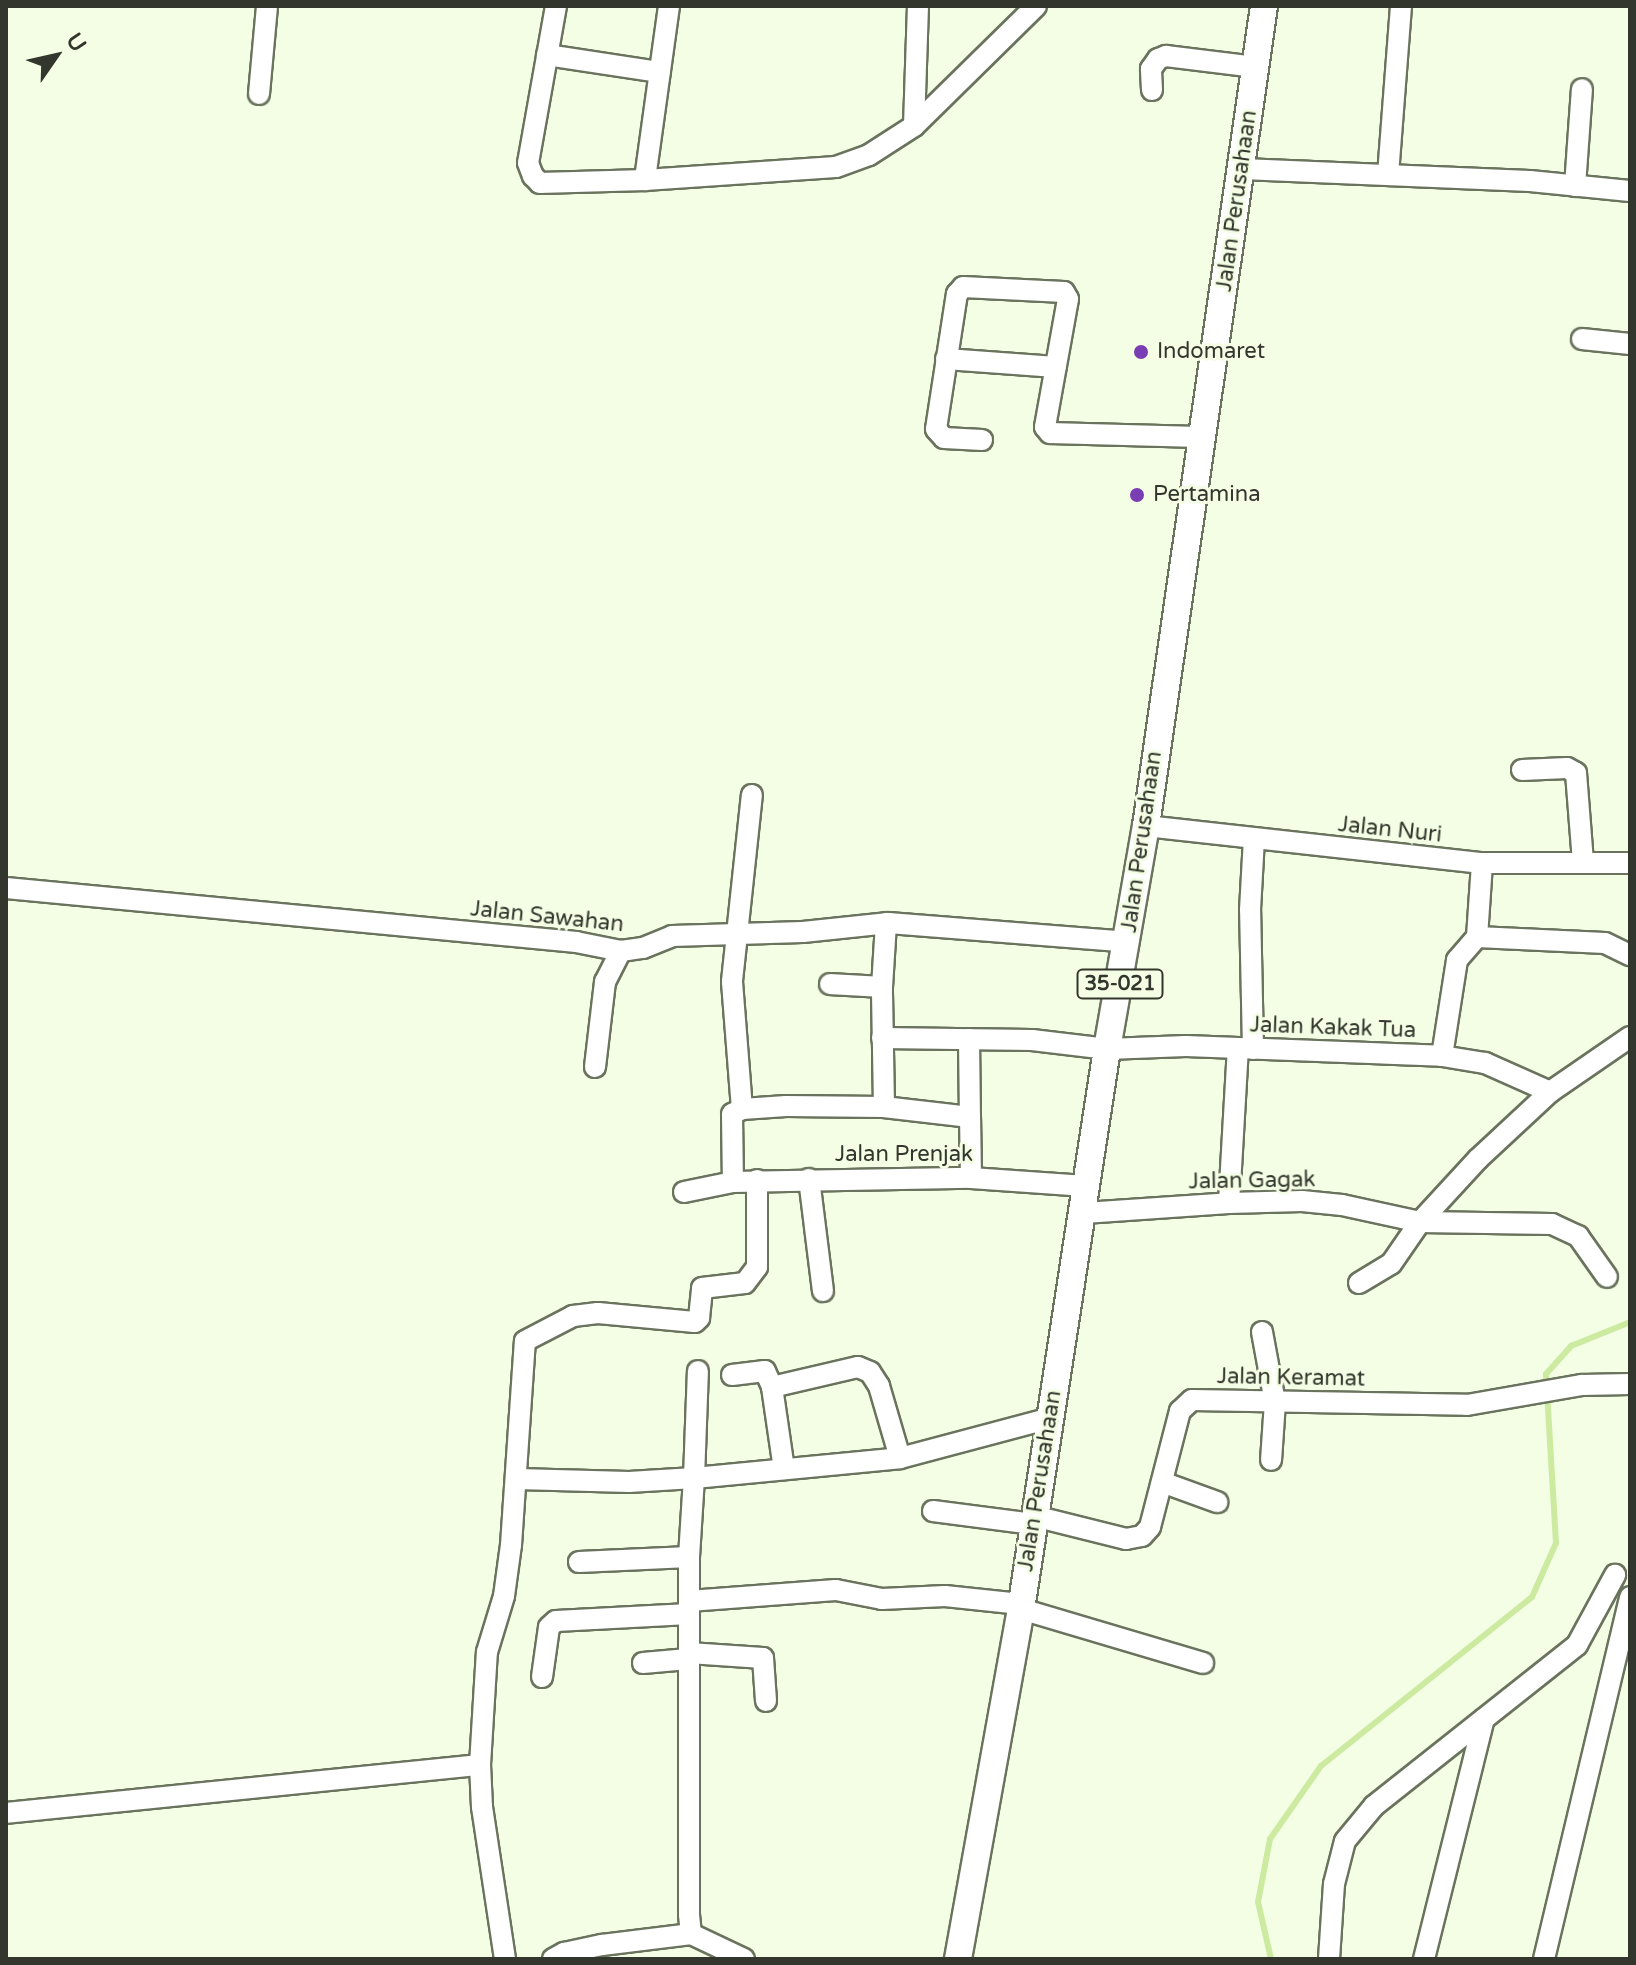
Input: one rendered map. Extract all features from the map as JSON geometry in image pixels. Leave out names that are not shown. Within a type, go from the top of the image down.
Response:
[{"type":"main road","name":"Jalan Perusahaan","points":[[958,1959],[1021,1607],[1107,1049],[1128,942],[1264,6]]},
{"type":"street","points":[[259,94],[267,6]]},
{"type":"street","points":[[556,6],[528,163],[533,176],[540,183],[645,180],[836,167],[869,155],[914,126],[1036,6]]},
{"type":"street","points":[[645,180],[669,6]]},
{"type":"street","points":[[914,126],[918,6]]},
{"type":"street","points":[[1388,175],[1401,6]]},
{"type":"street","points":[[547,55],[660,72]]},
{"type":"street","points":[[1152,90],[1151,69],[1158,59],[1166,56],[1255,67]]},
{"type":"street","points":[[1575,186],[1582,89]]},
{"type":"street","points":[[1242,169],[1630,191]]},
{"type":"street","points":[[982,440],[939,435],[946,359],[959,289],[1058,291],[1068,299],[1045,427],[1050,433],[1199,437]]},
{"type":"street","points":[[1582,339],[1630,344]]},
{"type":"street","points":[[946,359],[1056,367]]},
{"type":"street","points":[[1522,770],[1567,768],[1576,773],[1583,861]]},
{"type":"street","points":[[742,1109],[733,1015],[734,934],[752,795]]},
{"type":"street","name":"Jalan Nuri","points":[[1146,826],[1482,863],[1630,863]]},
{"type":"street","points":[[1229,1203],[1245,1049],[1254,839]]},
{"type":"street","points":[[1442,1056],[1457,960],[1477,937],[1482,863]]},
{"type":"street","name":"Jalan Sawahan","points":[[6,888],[576,942],[621,951],[643,948],[672,936],[803,932],[886,923],[1128,942]]},
{"type":"street","points":[[884,1107],[882,987],[886,923]]},
{"type":"street","points":[[1477,937],[1605,943],[1630,955]]},
{"type":"street","points":[[595,1067],[605,982],[621,951]]},
{"type":"street","points":[[830,984],[882,987]]},
{"type":"street","points":[[1359,1283],[1391,1264],[1420,1222],[1478,1159],[1550,1092],[1630,1037]]},
{"type":"street","name":"Jalan Kakak Tua","points":[[882,1038],[1032,1040],[1107,1049],[1245,1049],[1442,1056],[1485,1063],[1550,1092]]},
{"type":"street","points":[[969,1039],[971,1178]]},
{"type":"street","points":[[733,1176],[730,1121],[732,1114],[742,1109],[884,1107],[970,1117]]},
{"type":"street","name":"Jalan Prenjak","points":[[684,1192],[733,1176],[757,1180],[971,1178],[1086,1186]]},
{"type":"street","points":[[809,1179],[823,1291]]},
{"type":"street","points":[[505,1959],[482,1807],[480,1762],[487,1652],[504,1596],[517,1479],[525,1341],[573,1316],[598,1313],[695,1322],[699,1318],[702,1288],[745,1283],[757,1267],[757,1180]]},
{"type":"street","name":"Jalan Gagak","points":[[1084,1213],[1302,1201],[1342,1205],[1420,1222],[1564,1226],[1578,1236],[1607,1277]]},
{"type":"street","points":[[1262,1332],[1275,1402],[1271,1460]]},
{"type":"street","points":[[772,1387],[858,1367],[870,1372],[879,1386],[900,1458]]},
{"type":"street","points":[[691,1934],[689,1557],[698,1371]]},
{"type":"street","points":[[732,1375],[765,1371],[772,1387],[784,1469]]},
{"type":"street","name":"Jalan Keramat","points":[[1033,1520],[1137,1540],[1150,1527],[1180,1411],[1186,1402],[1467,1405],[1582,1385],[1630,1384]]},
{"type":"street","points":[[517,1479],[644,1482],[900,1458],[1050,1418]]},
{"type":"street","points":[[1162,1482],[1217,1502]]},
{"type":"street","points":[[933,1511],[1033,1520]]},
{"type":"street","points":[[579,1562],[689,1557]]},
{"type":"street","points":[[1329,1959],[1334,1884],[1345,1841],[1374,1806],[1577,1645],[1625,1576]]},
{"type":"street","points":[[542,1677],[549,1627],[556,1621],[836,1590],[882,1599],[945,1596],[1021,1607],[1203,1663]]},
{"type":"street","points":[[1544,1959],[1630,1597]]},
{"type":"street","points":[[643,1663],[688,1656],[763,1658],[766,1701]]},
{"type":"street","points":[[1424,1959],[1484,1719]]},
{"type":"street","points":[[6,1813],[480,1762]]},
{"type":"street","points":[[553,1959],[564,1953],[602,1945],[691,1934],[744,1959]]},
{"type":"waterway","points":[[1271,1959],[1258,1902],[1270,1839],[1321,1766],[1532,1597],[1556,1543],[1546,1374],[1571,1346],[1630,1322]]},
{"type":"place","name":"Indomaret","points":[[1141,352]]},
{"type":"place","name":"Pertamina","points":[[1137,495]]}]
